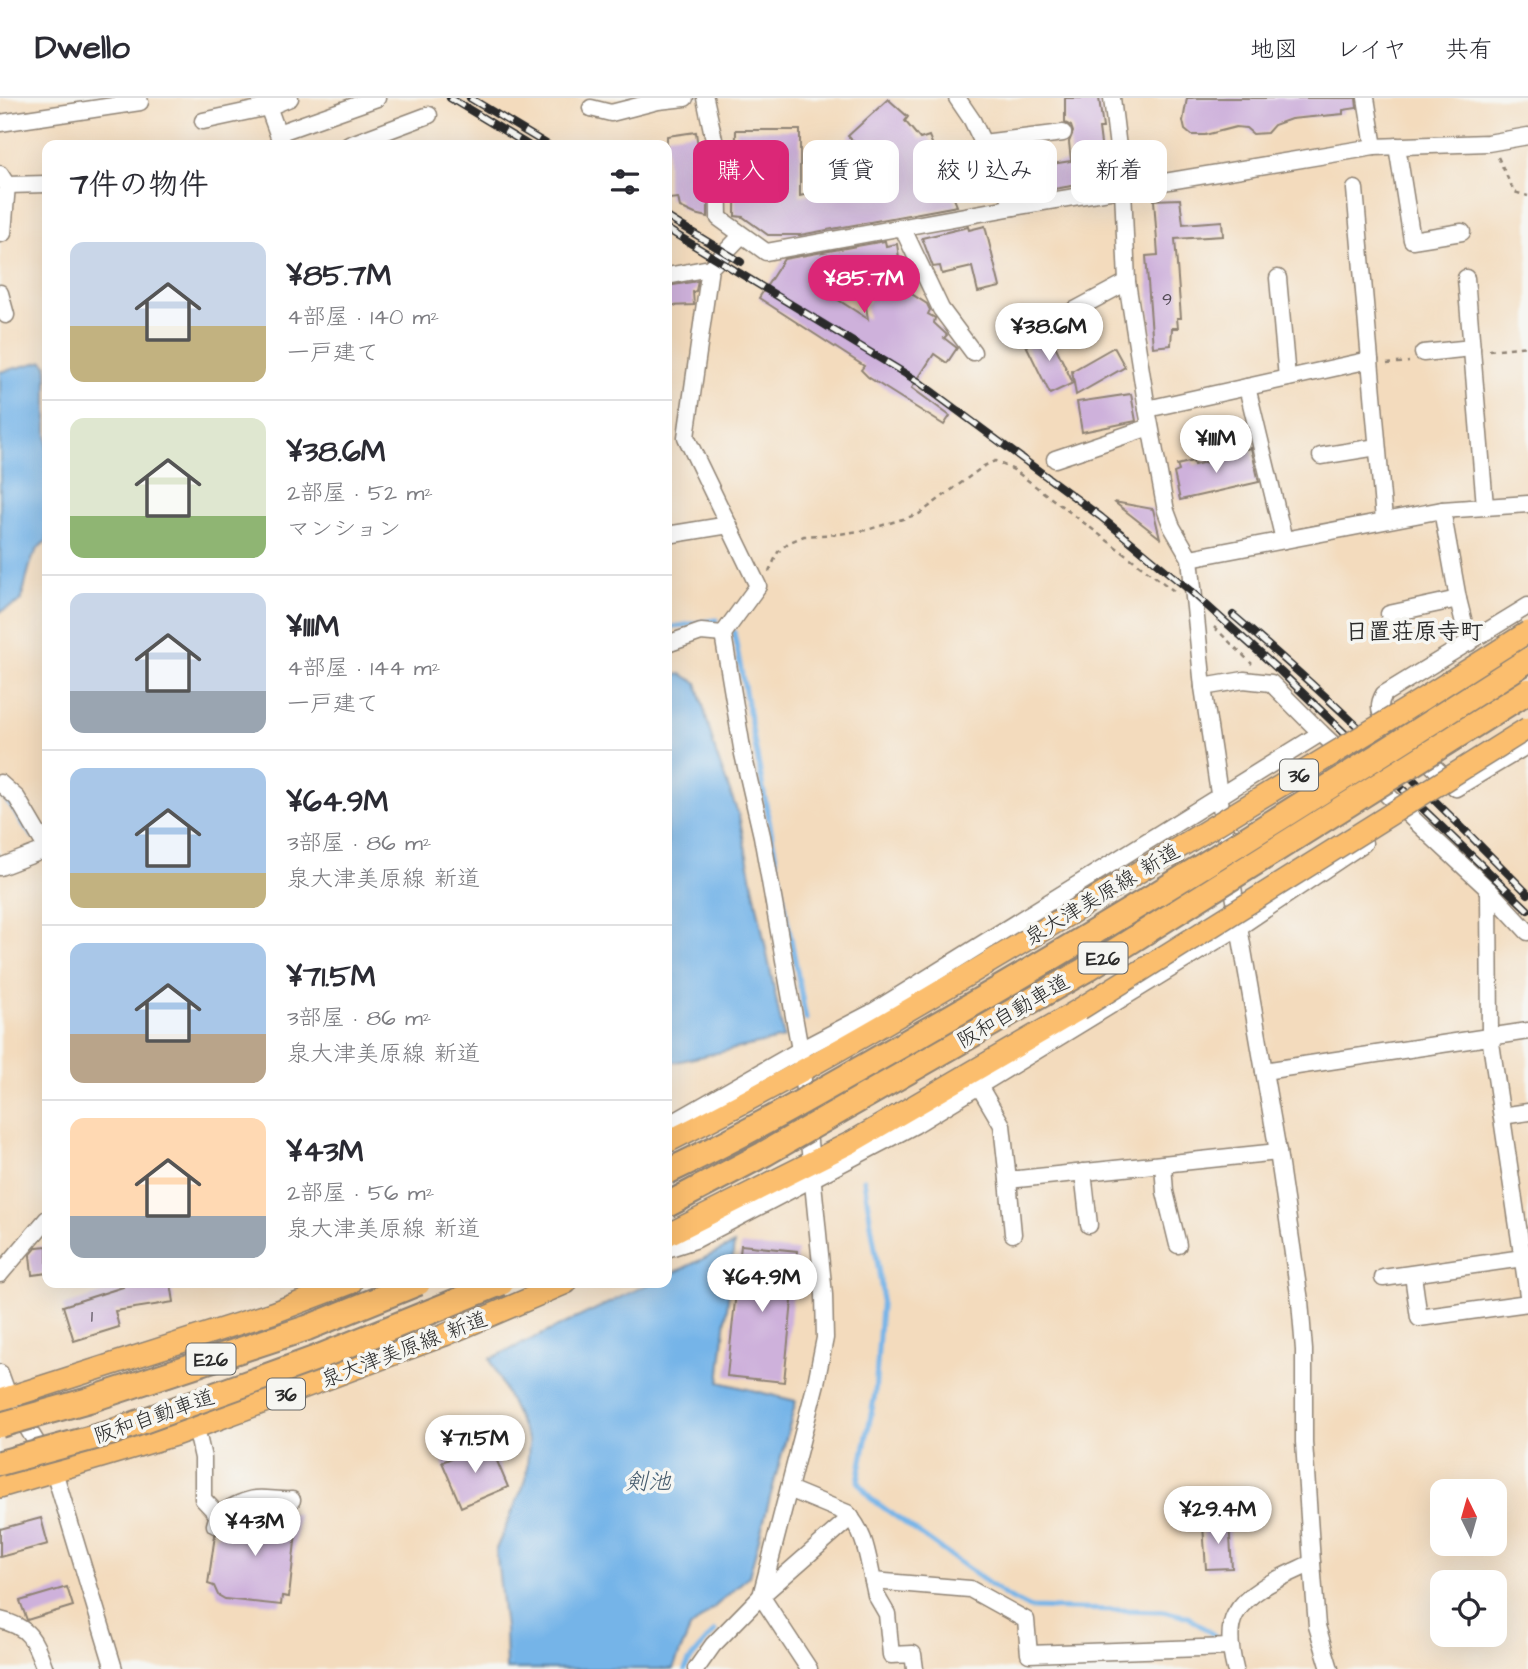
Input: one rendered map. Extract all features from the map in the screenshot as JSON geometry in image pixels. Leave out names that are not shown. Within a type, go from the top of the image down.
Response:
[{"type":"highway","name":"阪和自動車道","points":[[672,1170],[746,1134],[1069,949],[1348,776],[1528,660]]},
{"type":"highway","name":"阪和自動車道","points":[[672,1202],[764,1154],[1085,970],[1528,691]]},
{"type":"highway","name":"阪和自動車道","points":[[0,1425],[307,1328],[406,1288]]},
{"type":"highway","name":"阪和自動車道","points":[[0,1463],[110,1433],[161,1415],[314,1359],[489,1288]]},
{"type":"main road","name":"泉大津美原線 新道","points":[[672,1139],[879,1029],[1405,710],[1528,632]]},
{"type":"main road","points":[[672,1233],[813,1172],[1080,1009],[1528,728]]},
{"type":"main road","points":[[5,1399],[272,1313],[338,1288]]},
{"type":"main road","name":"泉大津美原線 新道","points":[[0,1487],[196,1427],[445,1335],[554,1288]]},
{"type":"street","points":[[203,121],[266,102],[290,98]]},
{"type":"street","points":[[266,102],[280,139],[377,98]]},
{"type":"street","points":[[591,108],[611,113],[658,101],[685,98]]},
{"type":"street","points":[[705,98],[718,158],[719,218],[766,252],[1071,198]]},
{"type":"street","points":[[957,98],[982,140]]},
{"type":"street","points":[[1112,98],[1117,140]]},
{"type":"street","points":[[1366,98],[1374,147]]},
{"type":"street","points":[[0,123],[139,102]]},
{"type":"street","points":[[362,140],[429,115]]},
{"type":"street","points":[[1007,140],[1063,133]]},
{"type":"street","points":[[1167,182],[1374,147],[1488,144],[1528,136]]},
{"type":"street","points":[[1397,146],[1412,240],[1462,232]]},
{"type":"street","points":[[0,234],[3,233],[4,179],[42,183]]},
{"type":"street","points":[[1355,189],[1384,520]]},
{"type":"street","points":[[1012,203],[1014,207]]},
{"type":"street","points":[[1124,203],[1127,282],[1150,428],[1166,511],[1190,558],[1203,687],[1300,1301],[1311,1563],[1317,1626],[1330,1669]]},
{"type":"street","points":[[903,229],[942,309],[973,352]]},
{"type":"street","points":[[672,275],[710,268],[741,236]]},
{"type":"street","points":[[710,268],[686,437],[758,586],[723,634],[743,754],[762,836],[800,1050],[824,1294],[825,1338],[816,1382],[761,1597],[809,1669]]},
{"type":"street","points":[[1278,278],[1287,378]]},
{"type":"street","points":[[1466,278],[1485,506]]},
{"type":"street","points":[[1047,325],[1127,282]]},
{"type":"street","points":[[0,293],[6,314]]},
{"type":"street","points":[[1423,353],[1472,350]]},
{"type":"street","points":[[1147,409],[1370,363]]},
{"type":"street","points":[[1247,387],[1284,540]]},
{"type":"street","points":[[1055,459],[1150,428]]},
{"type":"street","points":[[1321,456],[1377,447]]},
{"type":"street","points":[[1190,558],[1442,510],[1528,504]]},
{"type":"street","points":[[1442,510],[1469,643]]},
{"type":"street","points":[[672,534],[729,525]]},
{"type":"street","points":[[1389,614],[1458,599]]},
{"type":"street","points":[[1528,606],[1384,694],[1379,702],[1379,710],[1384,719],[1456,788],[1528,745]]},
{"type":"street","points":[[672,642],[701,632],[723,634]]},
{"type":"street","points":[[1203,687],[1244,680],[1271,683],[1489,890],[1528,932]]},
{"type":"street","points":[[672,1123],[871,1013],[1321,733]]},
{"type":"street","points":[[0,783],[16,798],[42,841]]},
{"type":"street","points":[[672,1248],[695,1240],[813,1172],[915,1125],[1239,927],[1407,814]]},
{"type":"street","points":[[0,867],[42,851]]},
{"type":"street","points":[[1489,890],[1490,1036],[1502,1116],[1521,1196],[1523,1258],[1528,1295]]},
{"type":"street","points":[[1264,1071],[1528,1031]]},
{"type":"street","points":[[979,1086],[1002,1125],[1013,1234]]},
{"type":"street","points":[[1502,1116],[1528,1112]]},
{"type":"street","points":[[1007,1180],[1278,1152]]},
{"type":"street","points":[[1163,1164],[1165,1192],[1178,1245]]},
{"type":"street","points":[[1083,1172],[1089,1225]]},
{"type":"street","points":[[0,1274],[42,1225]]},
{"type":"street","points":[[1383,1278],[1523,1258]]},
{"type":"street","points":[[1413,1275],[1419,1318],[1528,1303]]},
{"type":"street","points":[[0,1373],[5,1399],[54,1471],[114,1669]]},
{"type":"street","points":[[196,1427],[203,1458],[203,1499],[216,1520],[240,1504],[257,1499],[276,1502],[292,1500]]},
{"type":"street","points":[[789,1489],[847,1513],[861,1529],[876,1595],[887,1614],[891,1655],[913,1654],[915,1669]]},
{"type":"street","points":[[696,1669],[713,1645],[761,1597],[851,1517]]},
{"type":"street","points":[[1235,1669],[1230,1647],[1234,1615],[1258,1590],[1311,1563]]},
{"type":"street","points":[[873,1581],[970,1589],[1026,1620],[1029,1654],[1230,1647]]},
{"type":"street","points":[[0,1620],[16,1624],[34,1639],[45,1669]]},
{"type":"path","points":[[1488,144],[1504,167],[1514,192],[1528,196]]},
{"type":"path","points":[[1472,350],[1528,346]]},
{"type":"path","points":[[1370,363],[1418,361],[1423,353]]},
{"type":"path","points":[[758,586],[770,571],[778,552],[789,543],[804,536],[867,530],[919,514],[984,466],[995,461],[1014,470],[1195,608],[1271,683]]},
{"type":"water","points":[[42,361],[42,545],[32,559],[20,602],[0,612],[0,372]]},
{"type":"water","points":[[681,674],[697,683],[716,754],[739,816],[784,1038],[672,1063],[672,675]]},
{"type":"water","name":"剣池","points":[[734,1244],[719,1382],[796,1401],[749,1576],[690,1629],[673,1669],[506,1669],[505,1629],[496,1549],[526,1480],[529,1442],[490,1359],[640,1288],[672,1288],[672,1274]]},
{"type":"building","points":[[1065,98],[1099,98],[1103,128],[1099,128],[1101,140],[1071,140],[1071,161],[1069,142],[1073,132],[1071,126],[1065,123]]},
{"type":"building","points":[[1187,98],[1356,98],[1357,108],[1343,110],[1343,114],[1291,119],[1274,125],[1267,133],[1253,134],[1246,128],[1236,127],[1205,135],[1191,135],[1185,130],[1183,121]]},
{"type":"building","points":[[888,99],[908,117],[905,121],[920,139],[929,136],[931,140],[913,140],[913,203],[956,203],[957,206],[800,235],[768,235],[743,217],[735,216],[735,203],[789,203],[789,140],[736,140],[736,130],[800,130],[800,196],[803,195],[803,203],[899,203],[899,140],[852,140],[848,136]]},
{"type":"building","points":[[696,132],[697,140],[693,140],[693,203],[708,203],[708,217],[680,207],[678,198],[672,199],[672,140],[667,140],[667,136]]},
{"type":"building","points":[[1071,161],[1071,186],[1057,189],[1057,163]]},
{"type":"building","points":[[1180,199],[1183,224],[1222,221],[1223,236],[1175,239],[1181,318],[1177,318],[1178,328],[1172,328],[1171,345],[1153,347],[1146,256],[1158,255],[1154,203],[1167,203],[1167,200]]},
{"type":"building","points":[[985,226],[1000,287],[978,292],[972,267],[942,274],[940,266],[933,267],[922,238],[968,227],[969,230]]},
{"type":"building","points":[[885,241],[886,246],[897,244],[902,278],[890,280],[927,304],[930,310],[928,314],[935,318],[934,323],[947,335],[944,338],[957,348],[947,363],[934,354],[912,388],[950,416],[944,425],[868,377],[861,370],[864,366],[759,298],[784,259]],"holes":[[[861,277],[862,284],[883,280],[866,306],[868,319],[815,285]]]},
{"type":"building","points":[[698,281],[696,291],[693,292],[694,305],[672,306],[672,285]]},
{"type":"building","points":[[1043,334],[1050,335],[1073,383],[1050,394],[1025,343]]},
{"type":"building","points":[[1114,347],[1125,367],[1076,395],[1072,371]]},
{"type":"building","points":[[1131,394],[1136,421],[1082,432],[1077,402]]},
{"type":"building","points":[[1251,448],[1259,482],[1180,500],[1174,473],[1179,471],[1177,465],[1193,461],[1194,465]]},
{"type":"building","points":[[1114,502],[1153,509],[1160,538]]},
{"type":"building","points":[[741,1245],[797,1251],[784,1382],[727,1376]]},
{"type":"building","points":[[42,1246],[42,1274],[32,1275],[30,1255],[37,1247]]},
{"type":"building","points":[[120,1288],[172,1288],[174,1302],[115,1311],[119,1327],[74,1341],[63,1306]]},
{"type":"building","points":[[489,1442],[508,1487],[461,1507],[442,1462]]},
{"type":"building","points":[[253,1510],[298,1514],[289,1597],[282,1596],[281,1605],[225,1599],[218,1595],[214,1586],[208,1584],[215,1535],[223,1532],[227,1522],[239,1516],[251,1517]]},
{"type":"building","points":[[41,1518],[48,1544],[0,1557],[0,1529]]},
{"type":"building","points":[[1229,1522],[1232,1568],[1206,1569],[1203,1525]]},
{"type":"building","points":[[67,1587],[73,1606],[27,1620],[20,1601]]},
{"type":"waterway","points":[[672,627],[716,620]]},
{"type":"waterway","points":[[734,632],[806,1019]]},
{"type":"waterway","points":[[0,794],[33,836]]},
{"type":"waterway","points":[[864,1180],[882,1292],[875,1394],[858,1481],[870,1498],[1006,1596],[1030,1608],[1163,1611],[1188,1617],[1214,1635]]},
{"type":"waterway","points":[[685,1669],[715,1631]]},
{"type":"railway","points":[[450,98],[520,140]]},
{"type":"railway","points":[[470,98],[540,140]]},
{"type":"railway","points":[[672,220],[741,262]]},
{"type":"railway","points":[[672,232],[919,382],[1101,517],[1193,593],[1281,672],[1528,910]]},
{"type":"railway","points":[[1233,615],[1383,751],[1528,894]]},
{"type":"district","name":"日置荘原寺町","points":[[1414,631]]}]
